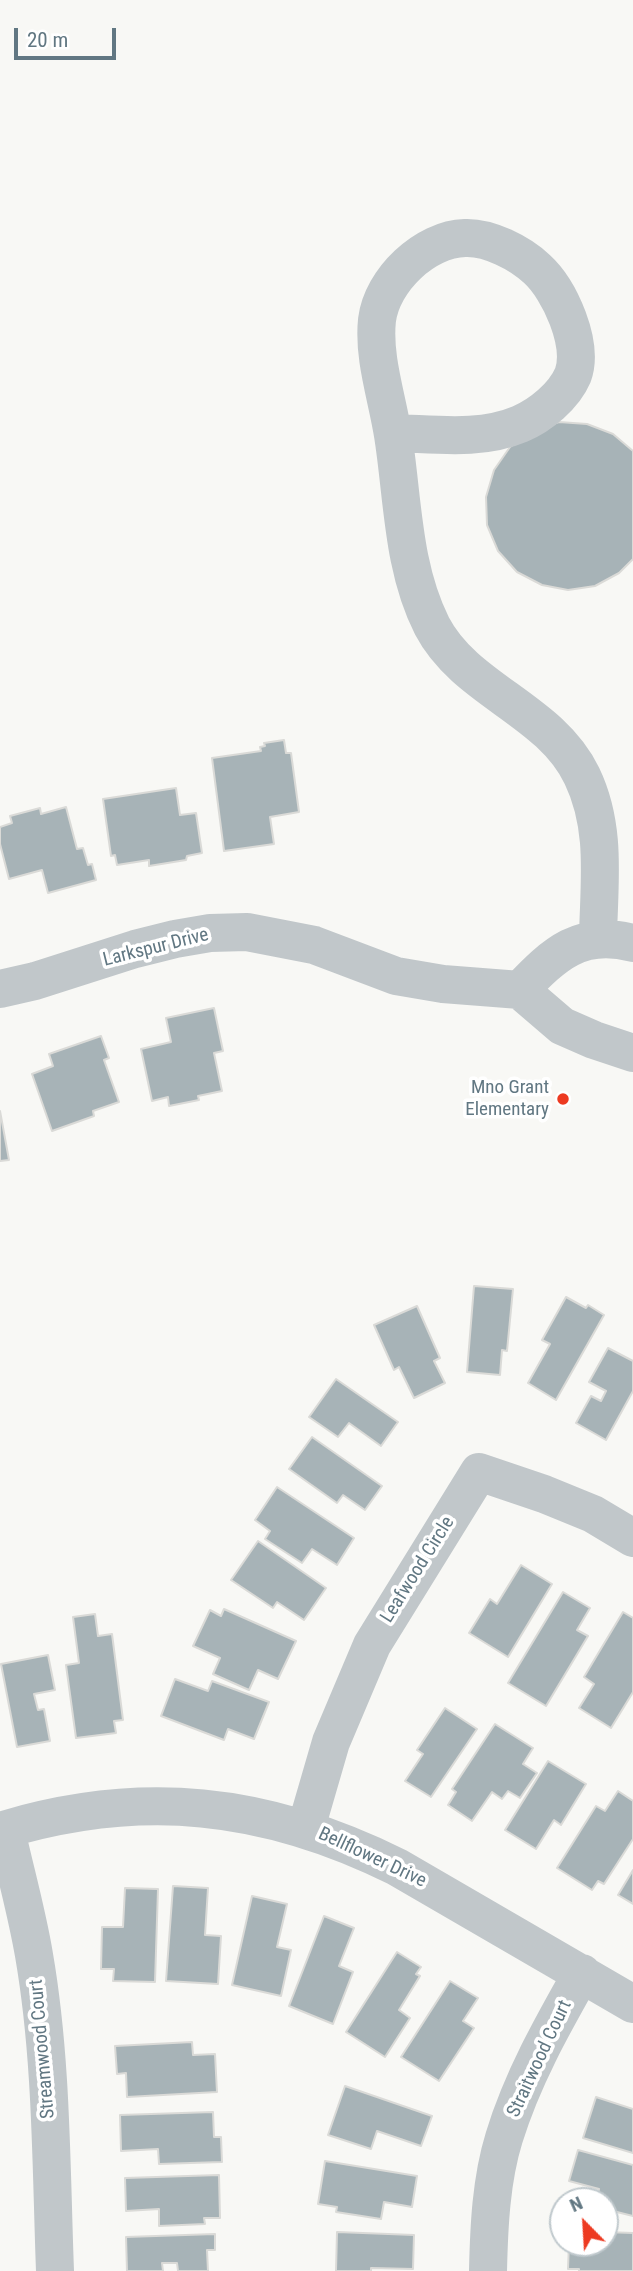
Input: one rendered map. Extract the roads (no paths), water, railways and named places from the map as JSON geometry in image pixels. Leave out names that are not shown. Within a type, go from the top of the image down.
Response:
[{"type":"street","points":[[393,433],[490,433],[521,424],[547,408],[566,388],[574,372],[572,332],[555,293],[538,270],[510,251],[488,242],[465,238],[440,244],[417,255],[392,283],[381,305],[377,320],[381,377],[393,433],[407,548],[432,625],[450,652],[469,670],[555,737],[581,772],[594,803],[615,940],[560,953],[520,989],[562,1026],[633,1053]]},
{"type":"street","name":"Larkspur Drive","points":[[0,989],[35,981],[135,949],[210,933],[247,932],[314,945],[396,976],[443,984],[520,989]]},
{"type":"street","name":"Leafwood Circle","points":[[306,1828],[331,1742],[372,1645],[479,1472],[593,1514],[633,1538]]},
{"type":"street","name":"Bellflower Drive","points":[[3,1830],[72,1813],[162,1805],[240,1813],[306,1828],[361,1849],[397,1867],[633,2004]]},
{"type":"street","name":"Streamwood Court","points":[[3,1830],[34,1955],[40,2001],[47,2081],[55,2271]]},
{"type":"street","name":"Straitwood Court","points":[[488,2271],[493,2203],[504,2138],[537,2056],[582,1973]]},
{"type":"place","name":"Mno Grant Elementary","points":[[563,1099]]}]
